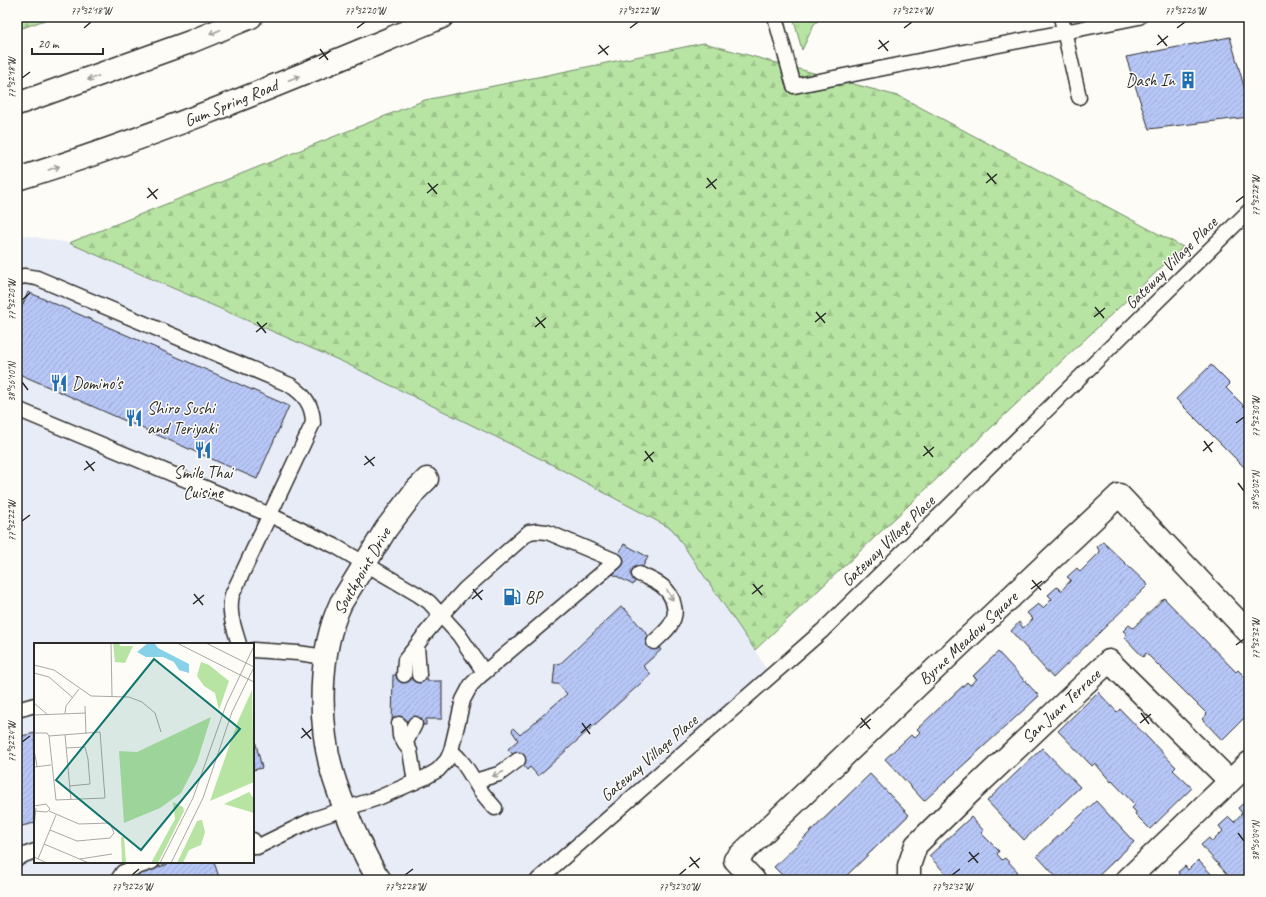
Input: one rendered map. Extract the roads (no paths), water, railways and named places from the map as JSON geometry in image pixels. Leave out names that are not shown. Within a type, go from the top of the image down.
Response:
[{"type":"street","points":[[17,104],[190,42],[251,17]]},
{"type":"street","name":"Gum Spring Road","points":[[17,179],[136,140],[442,17]]},
{"type":"street","name":"Southpoint Drive","points":[[380,880],[367,860],[345,809],[333,775],[327,750],[323,696],[325,657],[335,615],[364,563],[386,528],[415,491],[427,479]]},
{"type":"street","name":"Byrne Meadow Square","points":[[754,880],[735,860],[1119,495],[1249,633]]},
{"type":"street","name":"San Juan Terrace","points":[[910,880],[909,866],[916,845],[1108,661],[1230,782]]},
{"type":"street","points":[[1127,880],[1249,763]]},
{"type":"lane","points":[[775,17],[794,86],[1131,18]]},
{"type":"lane","points":[[1061,17],[1079,97]]},
{"type":"lane","name":"Gateway Village Place","points":[[538,880],[822,631],[1249,212]]},
{"type":"lane","points":[[17,278],[24,276],[37,278],[290,385],[299,391],[310,405],[313,414],[313,423],[232,595],[230,604],[232,624],[239,643]]},
{"type":"lane","points":[[17,409],[270,515],[335,546],[429,602],[459,635],[484,672]]},
{"type":"lane","points":[[254,842],[257,847],[314,819],[378,798],[438,770],[447,760],[451,752],[463,700],[471,685],[484,672],[616,561],[547,532],[529,532],[465,589],[441,615],[405,660],[404,675]]},
{"type":"lane","points":[[639,574],[655,580],[664,586],[671,594],[674,604],[676,614],[671,624],[654,642]]},
{"type":"lane","points":[[417,645],[419,675]]},
{"type":"lane","points":[[254,650],[298,653],[325,657]]},
{"type":"lane","points":[[17,710],[34,705]]},
{"type":"lane","points":[[399,724],[400,736],[410,751],[414,782]]},
{"type":"lane","points":[[404,744],[415,724]]},
{"type":"lane","points":[[451,752],[456,755],[467,768],[482,794],[495,808]]},
{"type":"lane","points":[[475,781],[499,774],[518,760]]},
{"type":"lane","points":[[17,859],[34,851]]},
{"type":"lane","points":[[119,880],[123,872],[149,863]]},
{"type":"place","name":"Dash In","points":[[1188,80]]},
{"type":"place","name":"Domino's","points":[[59,383]]},
{"type":"place","name":"Shiro Sushi and Teriyaki","points":[[134,418]]},
{"type":"place","name":"Smile Thai Cuisine","points":[[203,450]]},
{"type":"place","name":"BP","points":[[512,597]]}]
